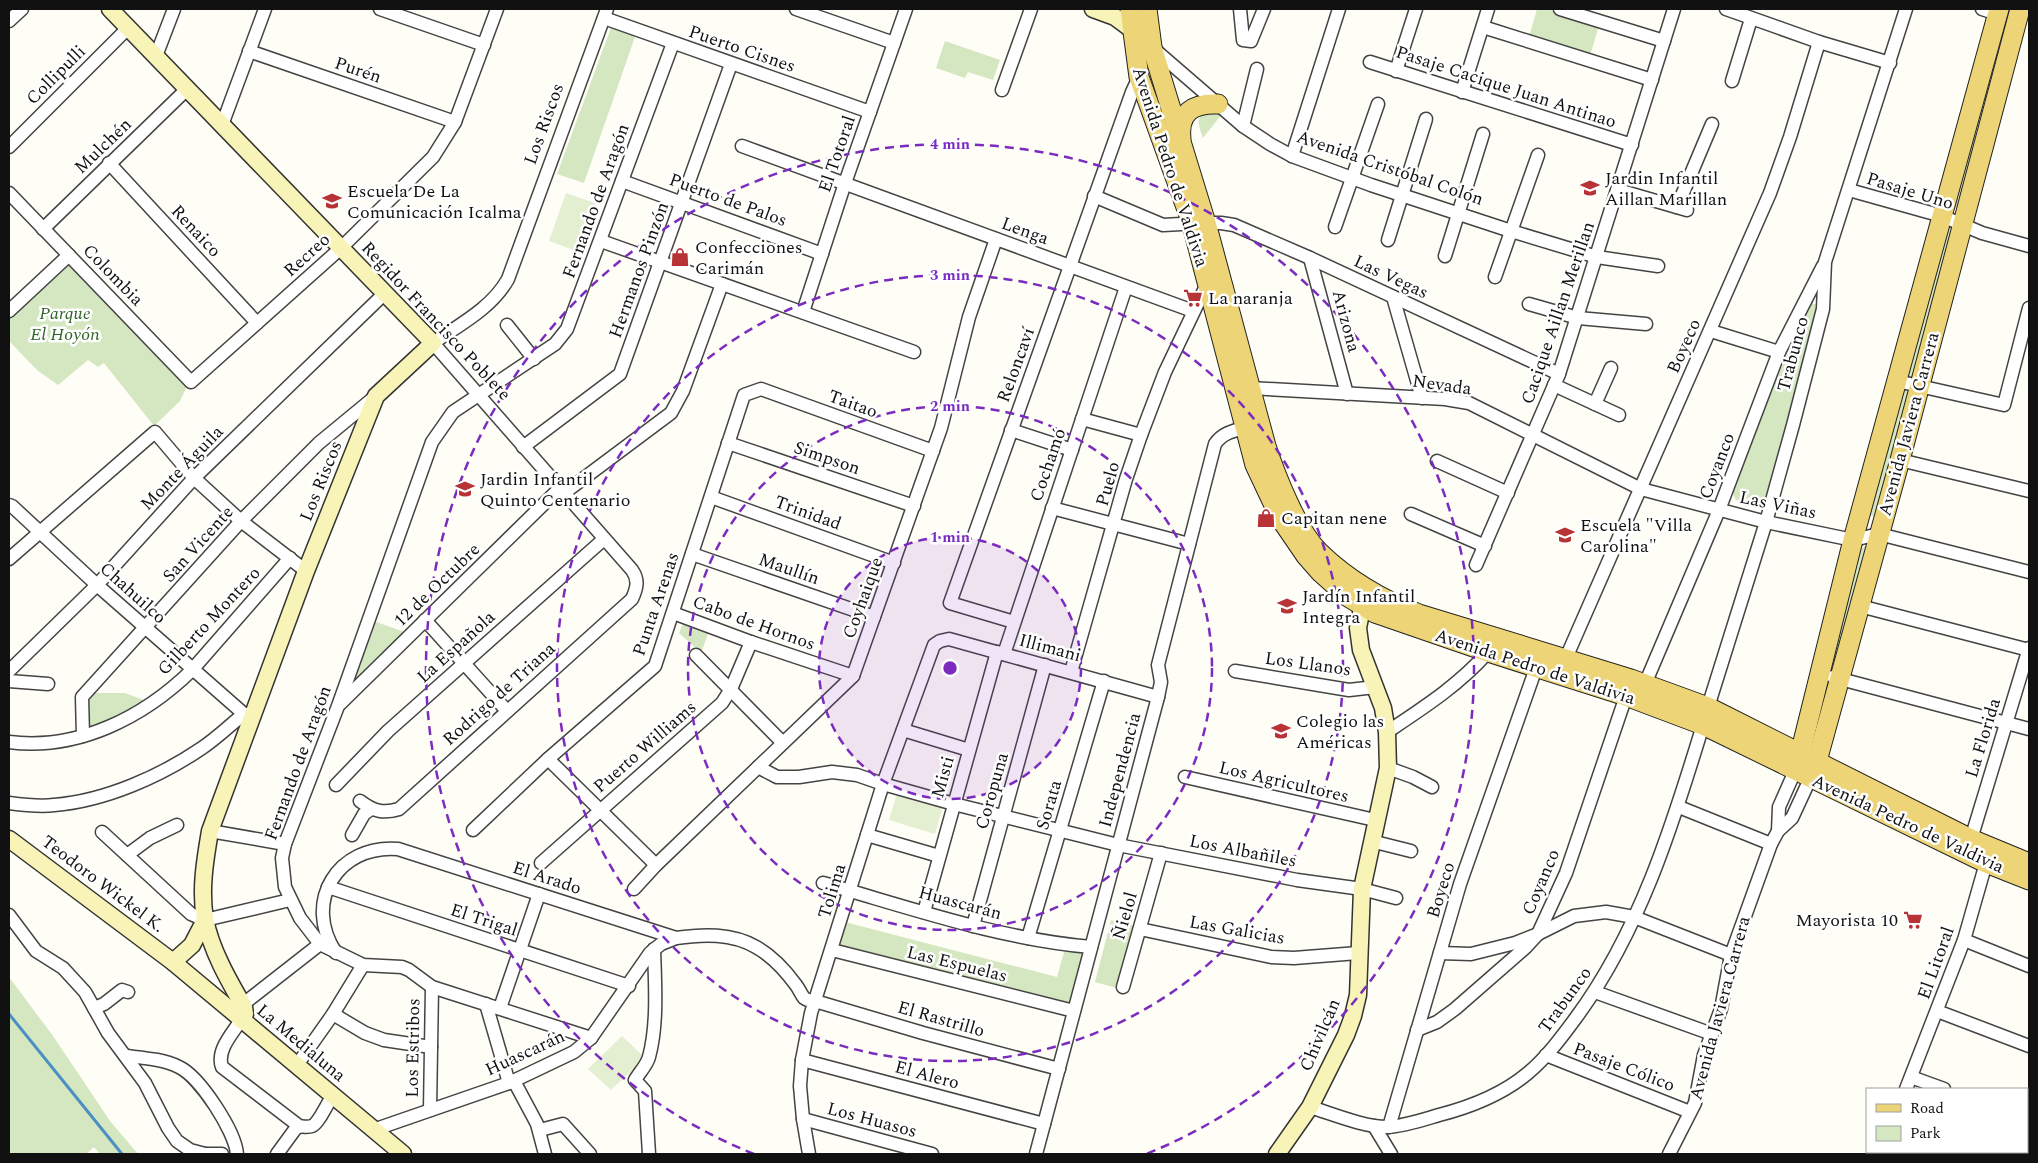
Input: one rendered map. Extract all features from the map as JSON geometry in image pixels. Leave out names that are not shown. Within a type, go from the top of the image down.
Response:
[{"type":"main road","name":"Avenida Pedro de Valdivia","points":[[1130,9],[1139,77],[1198,222],[1250,388],[1252,426]]},
{"type":"main road","name":"Avenida Pedro de Valdivia","points":[[1147,9],[1152,48],[1181,146],[1198,222],[1207,284],[1252,426],[1293,512],[1318,551],[1364,598],[1395,620],[1536,668],[1626,696],[1705,716]]},
{"type":"main road","name":"Avenida Javiera Carrera","points":[[1806,767],[1820,675],[1853,540],[1942,216],[1993,10]]},
{"type":"main road","name":"Avenida Javiera Carrera","points":[[1806,767],[1841,679],[1961,226],[2022,17]]},
{"type":"main road","points":[[1181,146],[1181,126],[1187,113],[1196,106],[1218,104]]},
{"type":"main road","name":"Avenida Pedro de Valdivia","points":[[1364,598],[1393,604],[1419,614],[1645,684],[1806,767],[1990,856],[2029,880]]},
{"type":"main road","name":"Avenida Pedro de Valdivia","points":[[1806,767],[1971,839],[1990,856],[2029,862]]},
{"type":"street","points":[[9,21],[22,9]]},
{"type":"street","name":"Regidor Francisco Poblete","points":[[110,9],[433,343],[522,447],[632,570],[637,582]]},
{"type":"street","points":[[156,56],[174,9]]},
{"type":"street","points":[[222,124],[264,9]]},
{"type":"street","points":[[380,9],[404,13],[484,45]]},
{"type":"street","name":"Recreo","points":[[191,382],[341,248],[423,168],[441,145],[455,122],[497,9]]},
{"type":"street","points":[[796,9],[894,43]]},
{"type":"street","name":"El Totoral","points":[[803,312],[845,183],[906,9]]},
{"type":"street","points":[[1002,90],[1031,9]]},
{"type":"street","name":"Avenida Cristóbal Colón","points":[[1092,9],[1115,17],[1132,28],[1152,48],[1243,126],[1292,156],[1402,196],[1597,257],[1658,266]]},
{"type":"street","points":[[1240,9],[1243,40],[1250,41],[1264,9]]},
{"type":"street","points":[[1292,156],[1339,9]]},
{"type":"street","points":[[1396,70],[1416,9]]},
{"type":"street","points":[[1462,92],[1488,9]]},
{"type":"street","points":[[1560,9],[1664,41]]},
{"type":"street","name":"Cacique Aillan Merillan","points":[[1476,565],[1556,380],[1578,318],[1674,9]]},
{"type":"street","points":[[1726,9],[1819,42],[1890,63]]},
{"type":"street","name":"Trabunco","points":[[1310,1107],[1374,1126],[1388,1127],[1447,1113],[1499,1093],[1527,1074],[1546,1055],[1595,992],[1634,917],[1679,807],[1705,716],[1766,522],[1823,309],[1825,262],[1906,9]]},
{"type":"street","name":"Puerto Cisnes","points":[[605,14],[673,43],[870,112]]},
{"type":"street","name":"Los Riscos","points":[[242,1012],[220,962],[206,920],[204,872],[210,831],[239,756],[248,714],[376,396],[433,343],[489,303],[501,292],[508,279],[605,14]]},
{"type":"street","points":[[1732,81],[1751,19]]},
{"type":"street","points":[[1482,27],[1652,80]]},
{"type":"street","name":"Collipulli","points":[[9,147],[128,28]]},
{"type":"street","name":"Boyeco","points":[[1566,658],[1770,193],[1790,137],[1819,42]]},
{"type":"street","name":"Fernando de Aragón","points":[[591,1038],[432,987],[402,967],[363,966],[336,953],[320,944],[305,926],[290,900],[282,873],[285,844],[338,706],[428,452],[438,433],[454,412],[555,344],[567,329],[673,43]]},
{"type":"street","name":"Purén","points":[[249,51],[455,122]]},
{"type":"street","name":"Pasaje Cacique Juan Antinao","points":[[1370,62],[1632,145]]},
{"type":"street","name":"Hermanos Pinzón","points":[[522,447],[620,374],[731,64]]},
{"type":"street","points":[[1243,126],[1257,69]]},
{"type":"street","name":"Reloncaví","points":[[1014,622],[950,603],[1010,430],[1071,267],[1094,196],[1139,77]]},
{"type":"street","name":"Mulchén","points":[[43,229],[187,89]]},
{"type":"street","points":[[1335,227],[1378,104]]},
{"type":"street","points":[[1388,240],[1426,118]]},
{"type":"street","points":[[1618,190],[1682,208],[1712,124]]},
{"type":"street","points":[[1445,256],[1483,134]]},
{"type":"street","name":"Lenga","points":[[742,146],[1193,311]]},
{"type":"street","points":[[1495,276],[1538,155]]},
{"type":"street","name":"Renaico","points":[[109,163],[257,323]]},
{"type":"street","name":"Puerto de Palos","points":[[622,181],[682,201],[822,254]]},
{"type":"street","name":"Pasaje Uno","points":[[1849,190],[1942,216],[1961,226],[2029,246]]},
{"type":"street","name":"Colombia","points":[[9,193],[191,382]]},
{"type":"street","name":"Las Vegas","points":[[1094,196],[1163,224],[1221,222],[1234,225],[1393,297],[1556,380],[1595,404],[1619,415]]},
{"type":"street","name":"Coyhaique","points":[[634,889],[656,865],[853,676],[942,428],[969,317],[996,239]]},
{"type":"street","points":[[601,241],[914,352]]},
{"type":"street","points":[[9,311],[69,255]]},
{"type":"street","name":"Arizona","points":[[1310,258],[1347,394]]},
{"type":"street","name":"Coyanco","points":[[1645,684],[1719,510],[1779,352],[1825,262]]},
{"type":"street","name":"12 de Octubre","points":[[338,706],[425,620],[562,491],[671,413],[683,391],[722,284]]},
{"type":"street","name":"Puelo","points":[[1071,672],[1126,479],[1141,435],[1165,372],[1207,284]]},
{"type":"street","name":"Cochamó","points":[[1000,653],[1014,622],[1126,287]]},
{"type":"street","name":"Monte Águila","points":[[9,671],[97,585],[194,478],[385,292]]},
{"type":"street","points":[[1393,297],[1422,398]]},
{"type":"street","points":[[1529,304],[1578,318],[1646,324]]},
{"type":"street","points":[[1897,381],[2004,405],[2029,308]]},
{"type":"street","points":[[507,325],[534,358]]},
{"type":"street","points":[[1711,331],[1779,352]]},
{"type":"street","points":[[1595,404],[1611,368]]},
{"type":"street","name":"Nevada","points":[[1250,388],[1445,399],[1469,403],[1641,489]]},
{"type":"street","name":"Taitao","points":[[761,389],[933,451]]},
{"type":"street","name":"Punta Arenas","points":[[473,830],[548,759],[656,666],[744,395],[761,389]]},
{"type":"street","name":"San Vicente","points":[[84,736],[82,697],[241,521],[319,443],[376,396]]},
{"type":"street","points":[[1082,419],[1141,435]]},
{"type":"street","name":"Independencia","points":[[1036,1154],[1158,697],[1161,682],[1158,665],[1215,444],[1219,437],[1229,432],[1252,426]]},
{"type":"street","points":[[1010,430],[1072,450]]},
{"type":"street","points":[[9,560],[155,432],[194,478],[241,521],[306,571]]},
{"type":"street","name":"Simpson","points":[[728,443],[914,506]]},
{"type":"street","points":[[1900,460],[2029,492]]},
{"type":"street","points":[[1437,461],[1508,493]]},
{"type":"street","name":"Las Viñas","points":[[1641,489],[1766,522],[1853,540],[1879,534]]},
{"type":"street","name":"Trinidad","points":[[710,497],[894,562]]},
{"type":"street","name":"Chahuilco","points":[[9,505],[192,670],[248,714]]},
{"type":"street","points":[[1052,508],[1189,544]]},
{"type":"street","points":[[1411,514],[1485,546]]},
{"type":"street","points":[[1879,534],[2029,572]]},
{"type":"street","name":"La Española","points":[[336,785],[388,731],[604,539]]},
{"type":"street","name":"Maullín","points":[[692,554],[874,617]]},
{"type":"street","name":"Gilberto Montero","points":[[9,742],[53,743],[84,736],[117,723],[149,706],[179,683],[192,670],[290,558]]},
{"type":"street","name":"Rodrigo de Triana","points":[[371,809],[382,811],[398,809],[632,599],[637,582]]},
{"type":"street","name":"Chivilcán","points":[[1277,1154],[1310,1107],[1346,1035],[1358,995],[1358,952],[1362,889],[1375,820],[1388,768],[1387,732],[1383,708],[1361,650],[1358,628],[1364,598]]},
{"type":"street","points":[[1860,606],[2029,649]]},
{"type":"street","name":"Cabo de Hornos","points":[[673,613],[751,642],[853,676]]},
{"type":"street","points":[[425,620],[507,711]]},
{"type":"street","name":"Illimani","points":[[934,645],[949,639],[1158,697]]},
{"type":"street","name":"Puerto Williams","points":[[541,863],[722,703],[731,689],[751,642]]},
{"type":"street","name":"Tolima","points":[[809,1154],[800,1086],[802,1060],[815,1000],[883,784],[934,645]]},
{"type":"street","name":"La Florida","points":[[1971,839],[2029,649]]},
{"type":"street","points":[[1387,732],[1443,694],[1475,667],[1488,652]]},
{"type":"street","name":"Misti","points":[[924,912],[969,750],[1000,653]]},
{"type":"street","points":[[696,655],[783,743]]},
{"type":"street","name":"Coropuna","points":[[972,926],[1045,665]]},
{"type":"street","name":"Boyeco","points":[[1388,1127],[1460,884],[1536,668]]},
{"type":"street","name":"Los Llanos","points":[[1235,671],[1349,690],[1375,688]]},
{"type":"street","points":[[1820,675],[2029,728]]},
{"type":"street","points":[[9,681],[48,684]]},
{"type":"street","name":"Sorata","points":[[1028,938],[1104,681]]},
{"type":"street","name":"Coyanco","points":[[1417,1030],[1437,1022],[1455,1009],[1538,934],[1566,873],[1626,696]]},
{"type":"street","points":[[9,803],[54,805],[95,797],[132,785],[187,758],[248,714]]},
{"type":"street","points":[[902,730],[969,750]]},
{"type":"street","points":[[548,759],[656,865]]},
{"type":"street","name":"Los Albañiles","points":[[758,767],[777,777],[845,773],[857,775],[954,804],[1118,845],[1297,880],[1362,889]]},
{"type":"street","name":"Avenida Javiera Carrera","points":[[1669,1154],[1696,1098],[1704,1055],[1721,1009],[1731,955],[1771,844],[1778,831],[1779,807],[1806,767]]},
{"type":"street","points":[[1388,768],[1413,777],[1432,787]]},
{"type":"street","name":"Los Agricultores","points":[[1186,777],[1375,820]]},
{"type":"street","points":[[352,835],[364,814],[371,809],[360,801]]},
{"type":"street","points":[[1679,807],[1771,844]]},
{"type":"street","points":[[127,855],[150,838],[177,825]]},
{"type":"street","points":[[210,831],[285,844]]},
{"type":"street","points":[[102,832],[191,914],[206,920],[290,900]]},
{"type":"street","points":[[867,835],[939,856]]},
{"type":"street","name":"Teodoro Wickel K.","points":[[9,839],[173,962]]},
{"type":"street","points":[[1371,841],[1411,851]]},
{"type":"street","name":"El Arado","points":[[336,953],[326,936],[324,926],[323,906],[328,887],[339,869],[347,862],[366,852],[387,848],[398,849],[676,938],[699,934],[737,939],[756,947],[772,958],[787,973],[804,997],[810,1001],[815,1000]]},
{"type":"street","name":"Ñielol","points":[[1123,987],[1161,853]]},
{"type":"street","name":"El Litoral","points":[[1906,1088],[1964,940],[1990,856]]},
{"type":"street","name":"Huascarán","points":[[823,883],[972,926],[1028,938],[1091,947]]},
{"type":"street","name":"El Trigal","points":[[328,887],[629,986]]},
{"type":"street","points":[[1362,889],[1396,898]]},
{"type":"street","points":[[500,1008],[539,894]]},
{"type":"street","points":[[1440,953],[1471,954],[1515,943],[1574,916],[1606,912],[1634,917],[1731,955]]},
{"type":"street","points":[[9,915],[36,951],[63,968],[79,983],[108,1033],[145,1083],[172,1135],[190,1150],[206,1154],[222,1154]]},
{"type":"street","points":[[173,962],[192,945],[206,920]]},
{"type":"street","name":"Las Galicias","points":[[1140,929],[1271,957],[1294,958],[1358,952]]},
{"type":"street","name":"Huascarán","points":[[373,1130],[511,1082],[574,1052],[591,1038],[654,949],[676,938]]},
{"type":"street","points":[[1964,940],[2029,966]]},
{"type":"street","points":[[320,944],[242,1012],[220,1055],[224,1070],[289,1116],[299,1126],[309,1127],[316,1124],[332,1095]]},
{"type":"street","points":[[649,1154],[645,1091],[635,1080],[649,1059],[652,1043],[655,1005],[654,949]]},
{"type":"street","name":"Las Espuelas","points":[[832,950],[1074,1011]]},
{"type":"street","name":"La Medialuna","points":[[173,962],[242,1012],[297,1065],[403,1154]]},
{"type":"street","points":[[297,1065],[333,1014],[363,966]]},
{"type":"street","name":"Los Estribos","points":[[430,1110],[432,987]]},
{"type":"street","points":[[94,1008],[104,1004],[122,990],[128,992]]},
{"type":"street","points":[[1595,992],[1712,1034]]},
{"type":"street","name":"El Rastrillo","points":[[815,1000],[923,1033],[1058,1069]]},
{"type":"street","points":[[486,1004],[511,1082],[540,1130],[545,1154]]},
{"type":"street","points":[[1937,1011],[2029,1046]]},
{"type":"street","points":[[333,1014],[365,1033],[384,1040],[431,1047]]},
{"type":"street","name":"Pasaje Cólico","points":[[1546,1055],[1690,1112]]},
{"type":"street","points":[[126,1056],[171,1063],[191,1075],[227,1125],[235,1143],[237,1154]]},
{"type":"street","name":"El Alero","points":[[802,1060],[1044,1124]]},
{"type":"street","points":[[1911,1077],[1941,1088]]},
{"type":"street","name":"Los Huasos","points":[[803,1119],[932,1154]]},
{"type":"street","points":[[540,1130],[563,1124],[590,1154]]},
{"type":"street","points":[[278,1154],[294,1130],[299,1126]]},
{"type":"street","points":[[1374,1126],[1391,1154]]},
{"type":"green space","points":[[1537,9],[1547,9],[1599,25],[1590,56],[1529,37]]},
{"type":"green space","points":[[2003,9],[2016,9],[1961,208],[1950,206]]},
{"type":"green space","points":[[612,25],[636,34],[584,183],[557,174]]},
{"type":"green space","points":[[945,41],[1000,60],[993,80],[968,72],[965,78],[936,68]]},
{"type":"green space","points":[[1206,110],[1222,114],[1203,138],[1199,120]]},
{"type":"green space","points":[[566,193],[595,203],[579,252],[549,241]]},
{"type":"green space","points":[[1946,225],[1956,228],[1917,380],[1907,376]]},
{"type":"green space","name":"Parque El Hoyón","points":[[67,262],[187,386],[180,401],[154,426],[104,363],[98,367],[88,360],[58,385],[37,370],[9,341],[9,316]]},
{"type":"green space","points":[[1811,303],[1818,305],[1767,501],[1759,508],[1736,500],[1733,494],[1769,397]]},
{"type":"green space","points":[[1904,388],[1914,391],[1879,517],[1866,515]]},
{"type":"green space","points":[[1873,543],[1819,746],[1808,744],[1857,550]]},
{"type":"green space","points":[[368,619],[410,634],[339,705]]},
{"type":"green space","points":[[684,621],[709,631],[701,653],[679,633]]},
{"type":"green space","points":[[88,693],[125,693],[152,703],[84,735]]},
{"type":"green space","points":[[897,793],[943,806],[935,834],[889,820]]},
{"type":"green space","points":[[1111,920],[1136,926],[1120,989],[1095,982]]},
{"type":"green space","points":[[841,921],[1057,977],[1066,945],[1091,947],[1074,1011],[832,950]]},
{"type":"green space","points":[[9,977],[53,1036],[110,1121],[138,1154],[100,1154],[94,1147],[86,1154],[9,1154]]},
{"type":"green space","points":[[622,1036],[645,1058],[611,1090],[588,1069]]},
{"type":"waterway","points":[[9,1014],[122,1154]]},
{"type":"place","name":"Jardin Infantil Aillan Marillan","points":[[1590,188]]},
{"type":"place","name":"Escuela De La Comunicación Icalma","points":[[332,201]]},
{"type":"place","name":"Confecciones Carimán","points":[[680,257]]},
{"type":"place","name":"La naranja","points":[[1193,298]]},
{"type":"place","name":"Jardin Infantil Quinto Centenario","points":[[465,489]]},
{"type":"place","name":"Capitan nene","points":[[1266,518]]},
{"type":"place","name":"Escuela \"Villa Carolina\"","points":[[1565,535]]},
{"type":"place","name":"Jardín Infantil Integra","points":[[1287,606]]},
{"type":"place","name":"Colegio las Américas","points":[[1281,731]]},
{"type":"place","name":"Mayorista 10","points":[[1913,920]]}]
